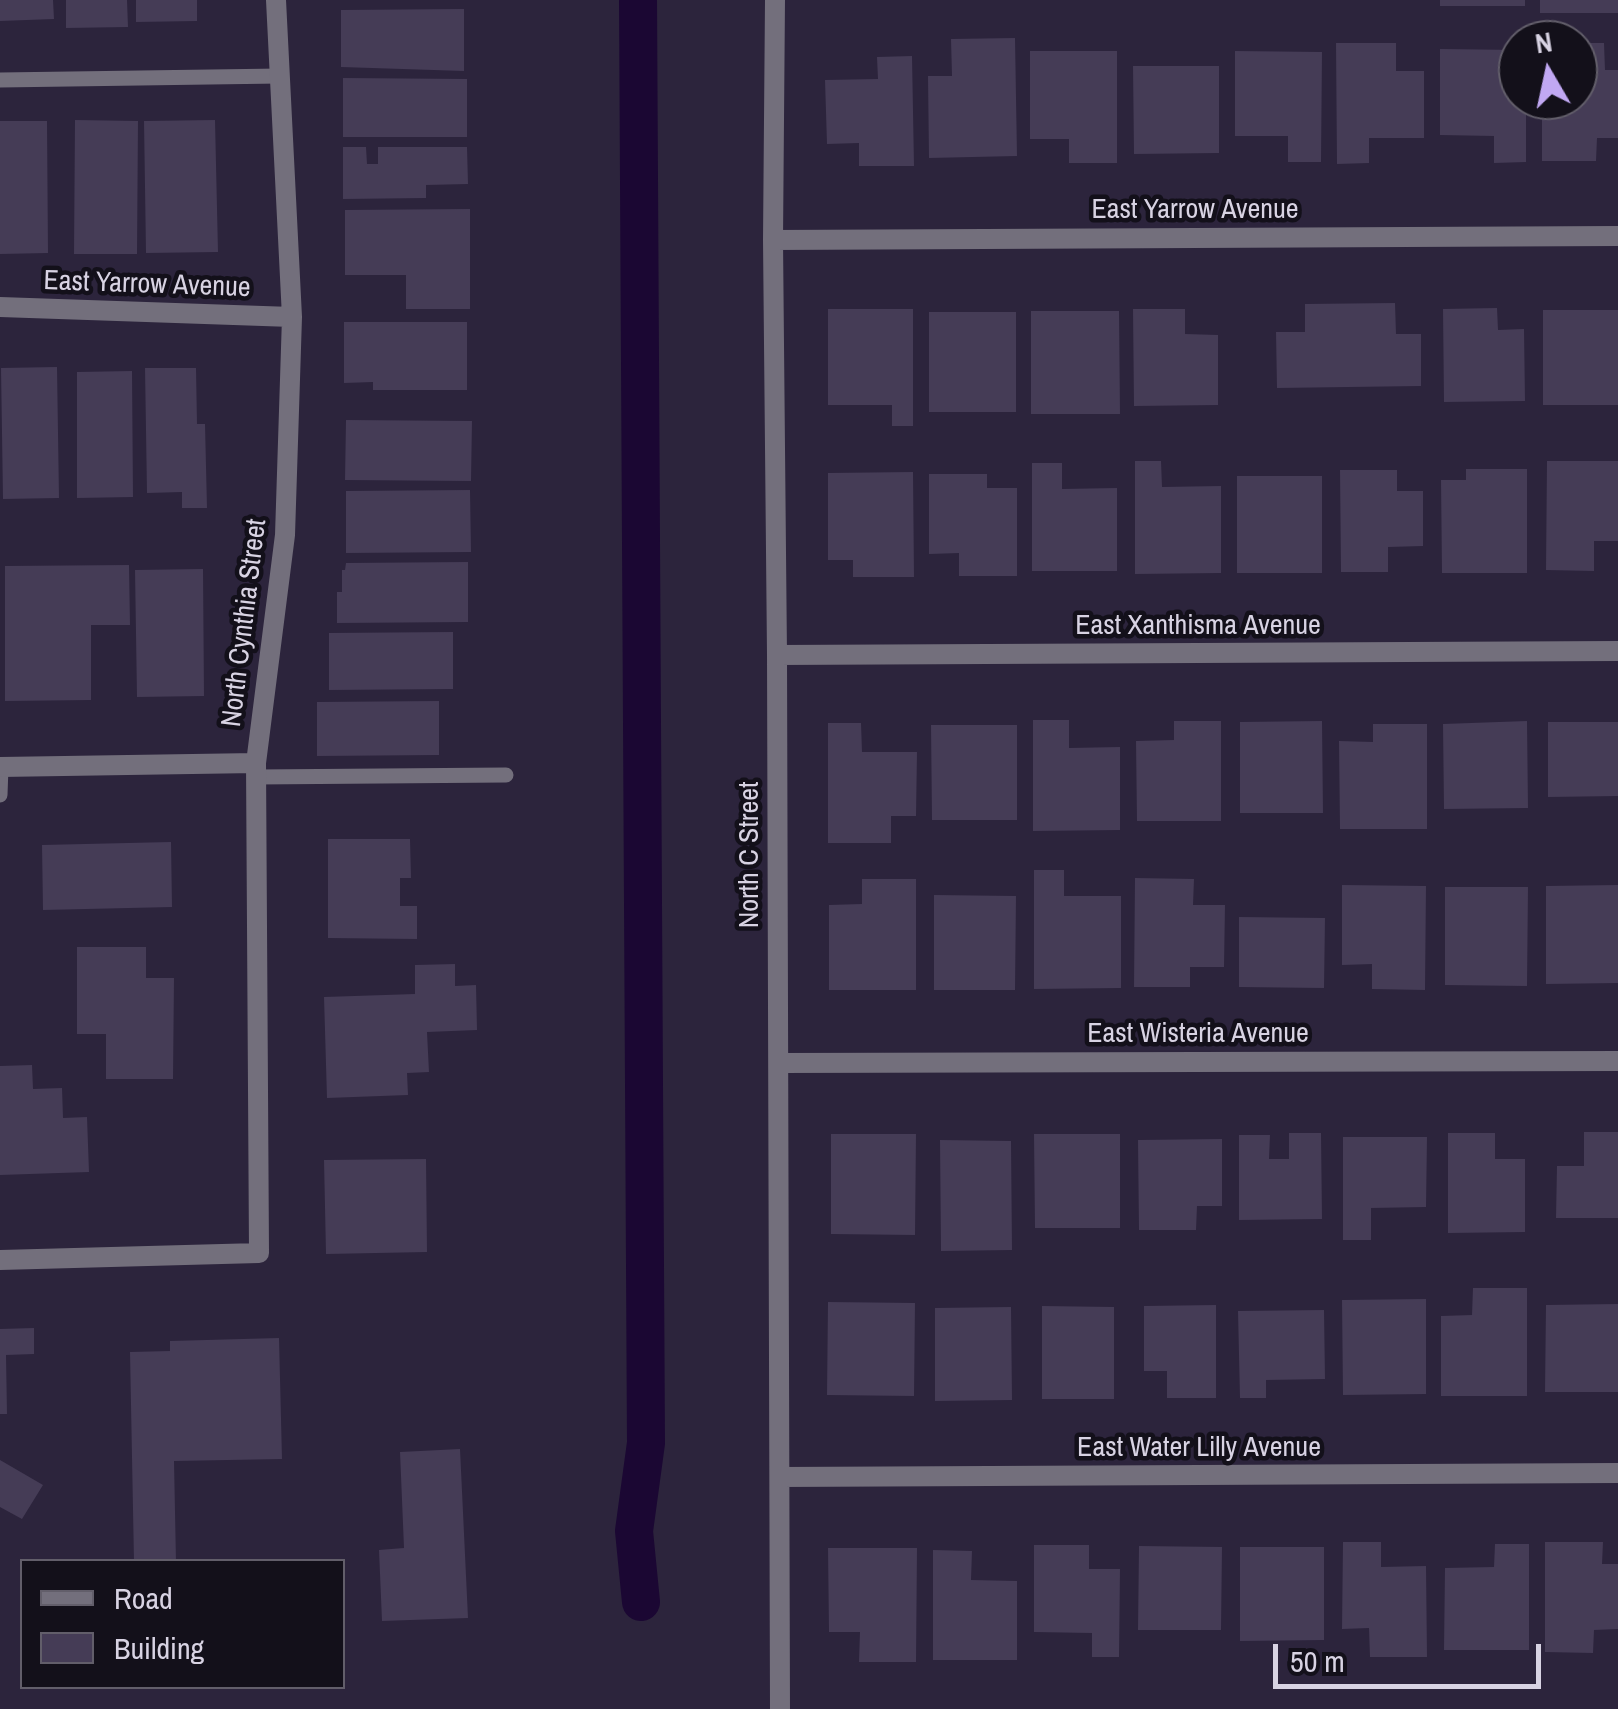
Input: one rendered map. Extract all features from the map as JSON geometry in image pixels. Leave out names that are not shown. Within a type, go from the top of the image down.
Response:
[{"type":"street","name":"North Cynthia Street","points":[[0,1260],[259,1253],[256,770],[285,535],[292,317],[276,0]]},
{"type":"street","name":"North C Street","points":[[775,0],[780,1709]]},
{"type":"street","name":"East Yarrow Avenue","points":[[773,240],[1618,236]]},
{"type":"street","name":"East Yarrow Avenue","points":[[0,308],[292,317]]},
{"type":"street","name":"East Xanthisma Avenue","points":[[778,655],[1618,651]]},
{"type":"street","points":[[1,768],[256,770]]},
{"type":"street","name":"East Wisteria Avenue","points":[[778,1063],[1618,1061]]},
{"type":"street","name":"East Water Lilly Avenue","points":[[780,1477],[1618,1473]]},
{"type":"lane","points":[[0,80],[280,76]]},
{"type":"lane","points":[[0,794],[1,768]]},
{"type":"lane","points":[[256,770],[506,775]]},
{"type":"building","points":[[0,0],[53,0],[54,19],[0,21]]},
{"type":"building","points":[[66,0],[127,0],[128,27],[66,28]]},
{"type":"building","points":[[136,0],[197,0],[197,21],[136,22]]},
{"type":"building","points":[[1440,0],[1525,0],[1525,6],[1440,6]]},
{"type":"building","points":[[1540,0],[1618,0],[1618,13],[1540,13]]},
{"type":"building","points":[[464,9],[464,71],[341,67],[341,10]]},
{"type":"building","points":[[1015,38],[1017,156],[929,158],[928,76],[952,76],[951,39]]},
{"type":"building","points":[[1336,43],[1396,43],[1396,71],[1424,71],[1424,138],[1369,138],[1369,163],[1337,164]]},
{"type":"building","points":[[1598,43],[1604,43],[1605,70],[1618,70],[1618,138],[1597,138],[1596,161],[1542,161],[1542,120],[1598,120]]},
{"type":"building","points":[[1440,49],[1498,50],[1498,120],[1526,120],[1526,162],[1494,163],[1494,136],[1440,135]]},
{"type":"building","points":[[1030,51],[1117,51],[1117,163],[1069,163],[1069,139],[1030,139]]},
{"type":"building","points":[[1235,51],[1322,52],[1321,162],[1288,162],[1288,136],[1235,136]]},
{"type":"building","points":[[912,56],[914,166],[859,166],[859,143],[827,144],[825,80],[878,79],[877,57]]},
{"type":"building","points":[[1133,66],[1219,66],[1219,153],[1134,154]]},
{"type":"building","points":[[343,78],[467,79],[467,137],[343,137]]},
{"type":"building","points":[[75,120],[138,121],[137,254],[74,254]]},
{"type":"building","points":[[215,120],[218,252],[146,253],[144,121]]},
{"type":"building","points":[[0,121],[47,121],[48,253],[0,254]]},
{"type":"building","points":[[343,147],[366,147],[367,164],[378,164],[378,147],[467,147],[468,184],[426,185],[426,198],[343,199]]},
{"type":"building","points":[[470,209],[470,309],[406,309],[406,275],[345,275],[345,210]]},
{"type":"building","points":[[1395,303],[1396,334],[1421,334],[1421,386],[1277,388],[1276,332],[1305,332],[1305,304]]},
{"type":"building","points":[[1497,308],[1498,330],[1524,329],[1525,401],[1444,402],[1443,309]]},
{"type":"building","points":[[828,309],[913,309],[913,426],[892,426],[892,405],[828,405]]},
{"type":"building","points":[[1133,309],[1185,309],[1185,334],[1218,335],[1218,405],[1134,406]]},
{"type":"building","points":[[1543,310],[1618,310],[1618,405],[1543,405]]},
{"type":"building","points":[[1031,311],[1119,311],[1120,414],[1031,414]]},
{"type":"building","points":[[929,312],[1016,312],[1016,412],[929,412]]},
{"type":"building","points":[[344,322],[467,322],[467,390],[373,390],[373,382],[344,383]]},
{"type":"building","points":[[57,367],[59,498],[3,499],[1,368]]},
{"type":"building","points":[[145,368],[196,368],[197,424],[205,424],[207,508],[182,508],[182,492],[147,493]]},
{"type":"building","points":[[132,371],[133,497],[77,498],[77,372]]},
{"type":"building","points":[[346,420],[472,421],[471,481],[345,480]]},
{"type":"building","points":[[1135,461],[1161,461],[1162,487],[1221,486],[1221,573],[1135,574]]},
{"type":"building","points":[[1547,461],[1618,461],[1618,541],[1594,541],[1594,571],[1546,570]]},
{"type":"building","points":[[1032,463],[1062,463],[1062,489],[1117,488],[1117,571],[1032,571]]},
{"type":"building","points":[[1466,469],[1527,469],[1527,573],[1442,573],[1441,480],[1466,480]]},
{"type":"building","points":[[1340,470],[1397,470],[1397,491],[1423,491],[1423,546],[1388,547],[1388,572],[1341,572]]},
{"type":"building","points":[[913,472],[914,577],[853,577],[853,560],[828,560],[828,473]]},
{"type":"building","points":[[929,474],[987,474],[987,488],[1017,488],[1017,576],[959,576],[959,553],[929,554]]},
{"type":"building","points":[[1237,476],[1322,476],[1322,573],[1237,573]]},
{"type":"building","points":[[470,490],[471,552],[346,553],[346,491]]},
{"type":"building","points":[[468,562],[468,622],[337,623],[337,592],[342,592],[342,570],[346,563]]},
{"type":"building","points":[[129,565],[130,625],[91,625],[91,700],[5,701],[5,566]]},
{"type":"building","points":[[203,569],[204,696],[137,697],[135,570]]},
{"type":"building","points":[[453,632],[453,689],[329,690],[329,633]]},
{"type":"building","points":[[439,701],[439,755],[317,756],[317,702]]},
{"type":"building","points":[[1033,720],[1069,720],[1069,748],[1120,747],[1120,830],[1033,831]]},
{"type":"building","points":[[1174,721],[1221,721],[1221,821],[1137,821],[1136,741],[1174,740]]},
{"type":"building","points":[[1322,721],[1323,813],[1240,813],[1240,722]]},
{"type":"building","points":[[1527,721],[1528,808],[1444,809],[1443,724]]},
{"type":"building","points":[[1548,722],[1618,722],[1618,796],[1548,797]]},
{"type":"building","points":[[828,723],[861,723],[862,752],[917,752],[916,816],[891,816],[891,843],[828,843]]},
{"type":"building","points":[[1373,724],[1427,724],[1427,829],[1340,829],[1339,741],[1373,742]]},
{"type":"building","points":[[931,725],[1017,725],[1017,820],[932,820]]},
{"type":"building","points":[[328,839],[410,839],[411,878],[400,878],[400,906],[417,906],[417,939],[328,938]]},
{"type":"building","points":[[171,842],[172,907],[43,910],[42,845]]},
{"type":"building","points":[[1034,870],[1064,870],[1064,896],[1121,896],[1121,988],[1034,989]]},
{"type":"building","points":[[1135,878],[1194,879],[1193,905],[1225,905],[1224,967],[1190,967],[1190,987],[1134,987]]},
{"type":"building","points":[[862,879],[916,879],[916,990],[829,990],[829,905],[862,904]]},
{"type":"building","points":[[1342,885],[1426,886],[1425,990],[1372,989],[1372,964],[1342,965]]},
{"type":"building","points":[[1618,885],[1618,983],[1546,984],[1546,886]]},
{"type":"building","points":[[1445,887],[1528,887],[1527,986],[1445,985]]},
{"type":"building","points":[[934,895],[1016,896],[1015,990],[934,990]]},
{"type":"building","points":[[1239,917],[1325,918],[1324,988],[1239,987]]},
{"type":"building","points":[[77,947],[146,947],[146,978],[174,978],[173,1079],[106,1079],[106,1034],[77,1034]]},
{"type":"building","points":[[455,964],[455,986],[476,985],[477,1030],[427,1032],[429,1072],[407,1073],[408,1095],[327,1098],[324,997],[415,994],[415,965]]},
{"type":"building","points":[[32,1065],[33,1089],[62,1088],[63,1118],[87,1117],[89,1172],[0,1175],[0,1066]]},
{"type":"building","points":[[1584,1132],[1618,1132],[1618,1218],[1556,1218],[1557,1166],[1584,1166]]},
{"type":"building","points":[[1289,1133],[1321,1133],[1322,1219],[1239,1220],[1239,1135],[1270,1135],[1269,1159],[1289,1159]]},
{"type":"building","points":[[1448,1133],[1495,1133],[1495,1159],[1525,1159],[1525,1232],[1448,1233]]},
{"type":"building","points":[[831,1134],[916,1134],[915,1235],[831,1234]]},
{"type":"building","points":[[1034,1134],[1120,1134],[1120,1228],[1035,1228]]},
{"type":"building","points":[[1343,1137],[1427,1137],[1426,1207],[1371,1208],[1371,1240],[1343,1240]]},
{"type":"building","points":[[1222,1139],[1222,1206],[1197,1206],[1196,1230],[1139,1230],[1138,1140]]},
{"type":"building","points":[[940,1140],[1011,1141],[1012,1250],[941,1251]]},
{"type":"building","points":[[426,1159],[427,1252],[326,1254],[324,1160]]},
{"type":"building","points":[[1473,1288],[1527,1288],[1527,1396],[1441,1396],[1441,1316],[1472,1315]]},
{"type":"building","points":[[1426,1299],[1426,1394],[1343,1395],[1342,1300]]},
{"type":"building","points":[[828,1302],[915,1303],[914,1396],[827,1395]]},
{"type":"building","points":[[1618,1304],[1618,1392],[1545,1392],[1546,1305]]},
{"type":"building","points":[[1216,1305],[1216,1398],[1167,1398],[1167,1371],[1144,1371],[1144,1306]]},
{"type":"building","points":[[1042,1306],[1114,1307],[1114,1399],[1042,1399]]},
{"type":"building","points":[[1011,1307],[1012,1400],[935,1401],[935,1308]]},
{"type":"building","points":[[1324,1310],[1325,1379],[1266,1380],[1266,1398],[1240,1398],[1238,1311]]},
{"type":"building","points":[[34,1328],[34,1354],[6,1355],[7,1414],[0,1414],[0,1329]]},
{"type":"building","points":[[279,1338],[282,1459],[174,1461],[176,1559],[134,1559],[130,1352],[170,1351],[170,1341]]},
{"type":"building","points":[[460,1449],[468,1618],[382,1621],[379,1550],[404,1548],[400,1452]]},
{"type":"building","points":[[0,1460],[43,1485],[22,1519],[0,1507]]},
{"type":"building","points":[[1343,1542],[1381,1542],[1381,1567],[1426,1566],[1427,1657],[1370,1657],[1369,1628],[1342,1629]]},
{"type":"building","points":[[1545,1542],[1603,1542],[1602,1564],[1618,1564],[1618,1629],[1594,1630],[1593,1653],[1545,1652]]},
{"type":"building","points":[[1495,1544],[1529,1544],[1529,1650],[1444,1650],[1445,1568],[1494,1567]]},
{"type":"building","points":[[1034,1545],[1089,1545],[1089,1569],[1120,1569],[1119,1657],[1092,1657],[1092,1633],[1034,1632]]},
{"type":"building","points":[[1139,1546],[1222,1547],[1221,1630],[1138,1630]]},
{"type":"building","points":[[1240,1547],[1324,1547],[1324,1640],[1240,1641]]},
{"type":"building","points":[[828,1548],[917,1548],[916,1662],[859,1662],[860,1632],[829,1632]]},
{"type":"building","points":[[933,1550],[972,1551],[971,1580],[1017,1581],[1017,1660],[933,1660]]},
{"type":"waterway","points":[[638,0],[646,1443],[634,1531],[641,1602]]}]
